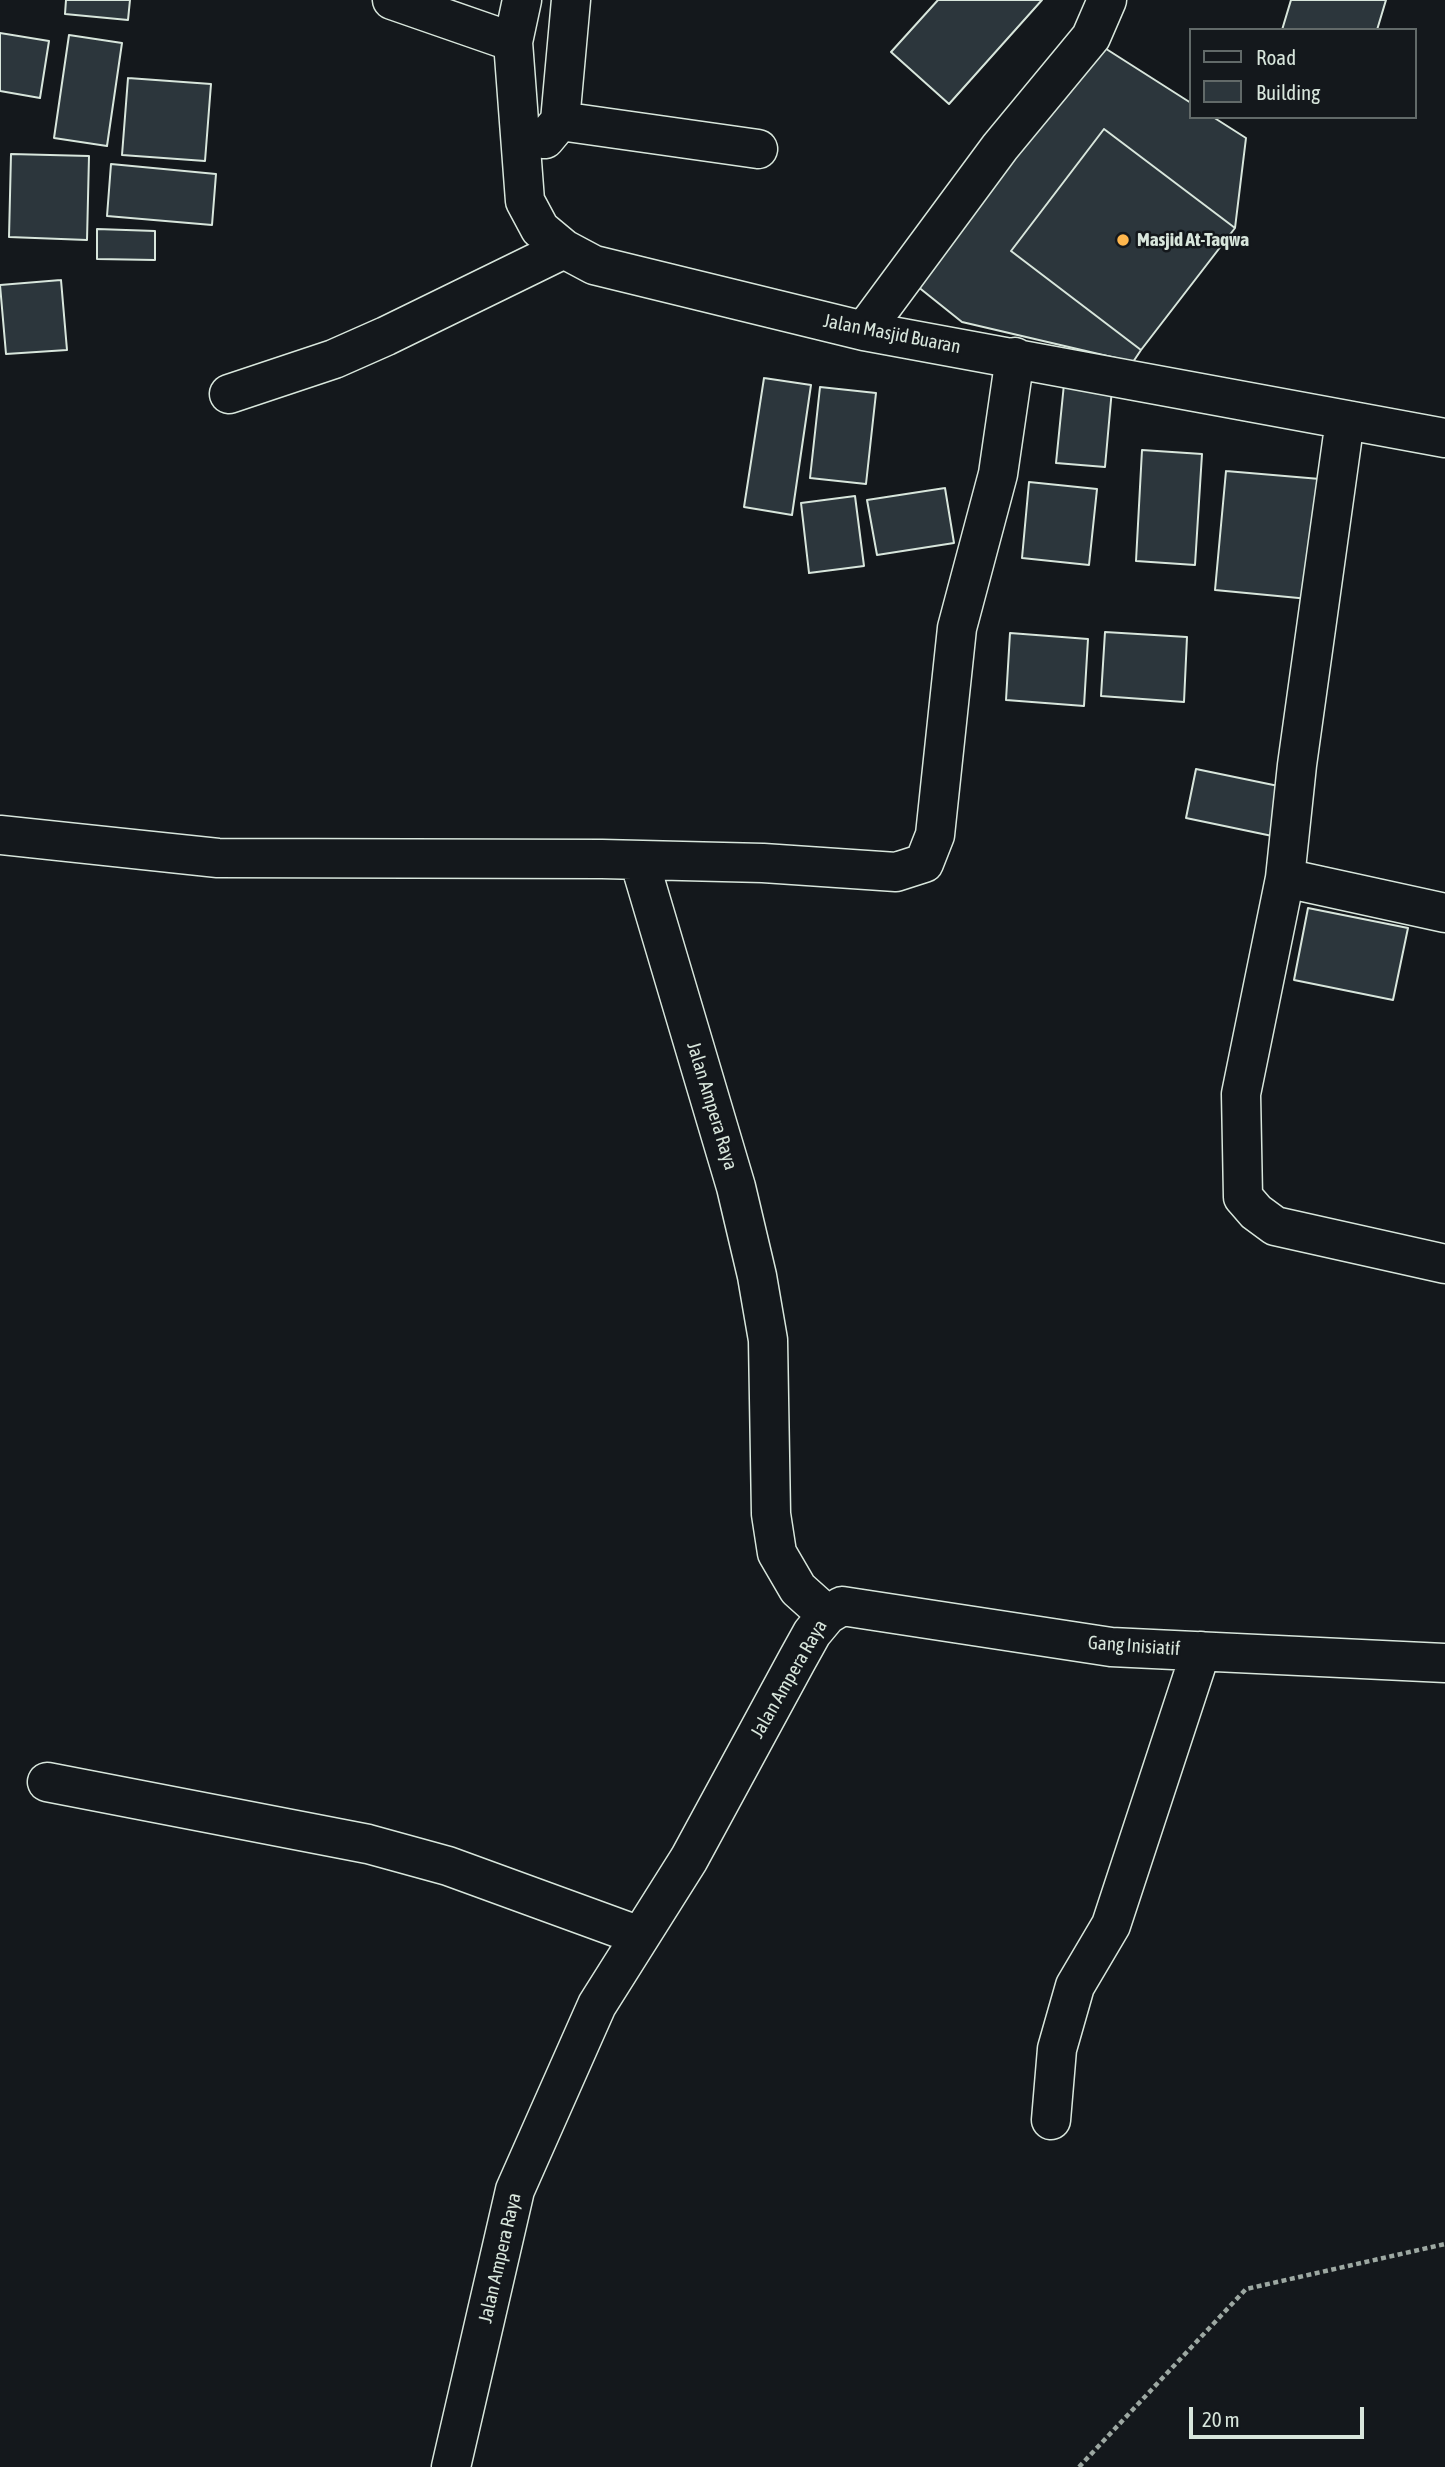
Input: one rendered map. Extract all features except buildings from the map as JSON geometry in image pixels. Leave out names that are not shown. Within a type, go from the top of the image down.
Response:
[{"type":"street","points":[[392,0],[513,42]]},
{"type":"street","name":"Jalan Masjid Buaran","points":[[522,0],[513,42],[525,201],[540,229],[564,248],[594,265],[864,331],[1445,438]]},
{"type":"street","points":[[521,168],[560,121],[571,0]]},
{"type":"street","points":[[864,331],[1000,147],[1091,37],[1107,0]]},
{"type":"street","points":[[560,121],[758,149]]},
{"type":"street","points":[[229,394],[334,359],[564,248]]},
{"type":"street","points":[[0,835],[218,858],[639,860],[763,863],[896,872],[924,863],[936,835],[957,628],[998,474],[1015,357]]},
{"type":"street","points":[[1345,419],[1284,878],[1241,1094],[1242,1197],[1275,1226],[1445,1264]]},
{"type":"street","name":"Jalan Ampera Raya","points":[[451,2467],[515,2190],[597,2005],[689,1859],[812,1633],[827,1615],[798,1589],[777,1553],[771,1514],[768,1340],[757,1276],[736,1187],[639,860]]},
{"type":"street","points":[[1284,878],[1445,913]]},
{"type":"street","name":"Gang Inisiatif","points":[[827,1615],[842,1606],[1111,1647],[1445,1663]]},
{"type":"street","points":[[1051,2120],[1057,2049],[1075,1986],[1111,1925],[1201,1651]]},
{"type":"street","points":[[47,1782],[368,1844],[448,1866],[640,1937]]},
{"type":"path","points":[[1079,2467],[1246,2289],[1445,2244]]},
{"type":"place","name":"Masjid At-Taqwa","points":[[1123,240]]}]
